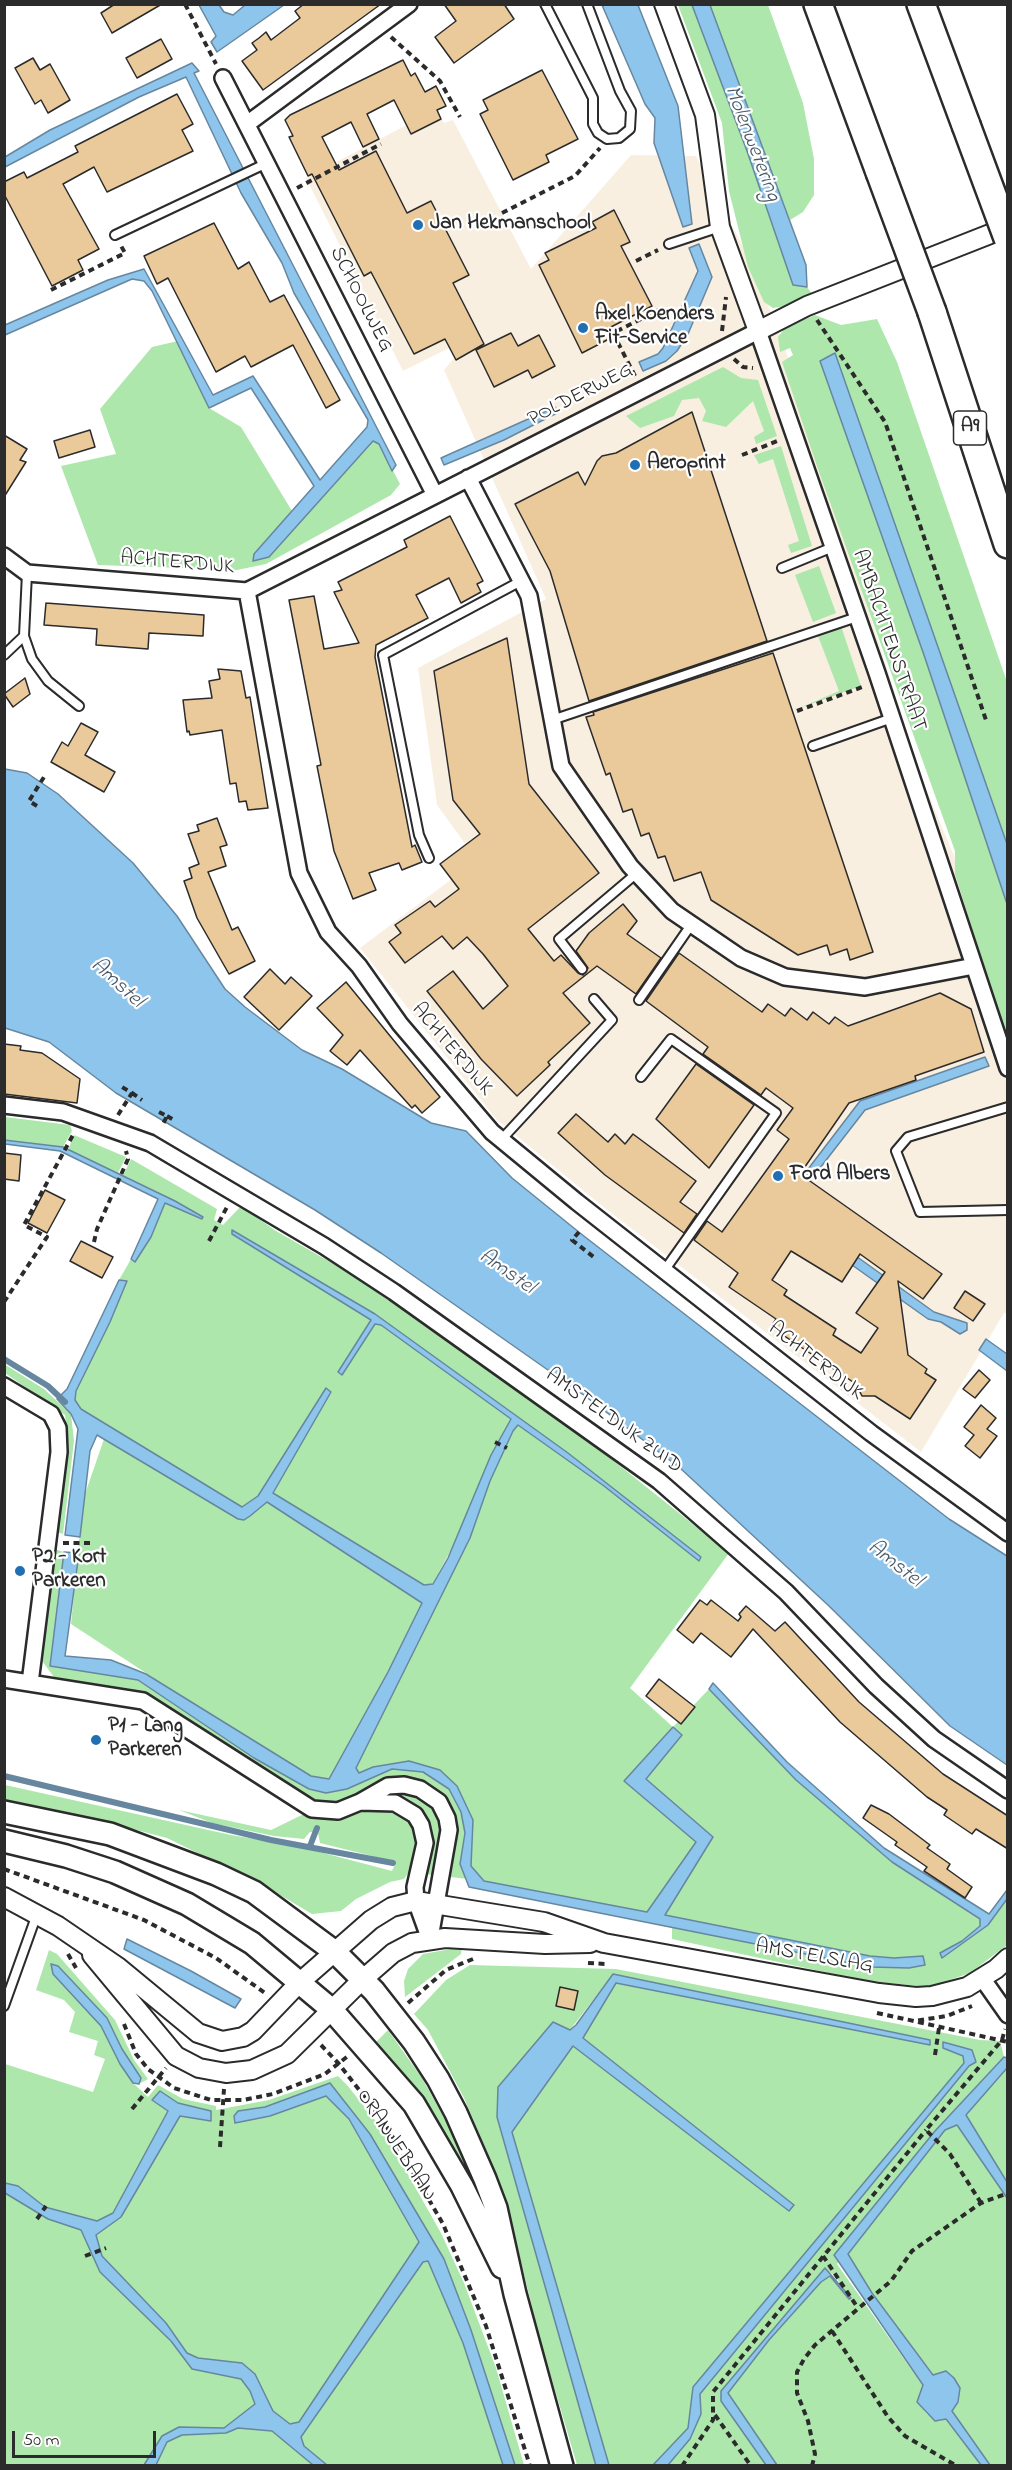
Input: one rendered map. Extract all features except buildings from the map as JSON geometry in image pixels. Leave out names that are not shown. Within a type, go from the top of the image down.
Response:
[{"type":"highway","name":"A9","points":[[818,4],[932,312],[1008,544]]},
{"type":"highway","points":[[921,4],[1008,238]]},
{"type":"main road","name":"ORANJEBAAN","points":[[4,1812],[110,1834],[216,1874],[254,1892],[335,1952],[362,1980],[414,2042],[456,2113],[496,2208],[515,2294],[562,2466]]},
{"type":"main road","name":"ORANJEBAAN","points":[[4,1841],[66,1856],[115,1872],[187,1904],[252,1943],[330,2009],[414,2104],[462,2186],[515,2294]]},
{"type":"street","points":[[247,124],[409,4]]},
{"type":"street","points":[[664,4],[705,115],[720,227],[758,331]]},
{"type":"street","name":"SCHOOLWEG","points":[[224,78],[247,124],[260,167],[283,195],[435,495]]},
{"type":"street","name":"POLDERWEG","points":[[246,591],[807,306],[1008,227]]},
{"type":"street","name":"AMBACHTENSTRAAT","points":[[758,331],[834,547],[1008,1068]]},
{"type":"street","points":[[468,478],[529,596],[561,766],[595,819],[637,873],[672,911],[741,958],[785,977],[865,987],[974,966]]},
{"type":"street","points":[[4,555],[27,573]]},
{"type":"street","name":"ACHTERDIJK","points":[[27,573],[246,591],[299,873],[328,932],[359,966],[400,1024],[501,1140],[871,1433],[1008,1533]]},
{"type":"street","name":"AMSTELDIJK ZUID","points":[[4,1105],[63,1113],[119,1130],[150,1143],[377,1280],[659,1481],[743,1552],[786,1592],[876,1686],[933,1739],[1008,1790]]},
{"type":"street","points":[[4,1386],[51,1414],[58,1428],[59,1452],[30,1683]]},
{"type":"street","points":[[4,1679],[142,1701],[312,1809],[338,1811],[388,1786],[405,1785],[420,1790],[439,1802],[447,1818],[448,1830],[430,1938]]},
{"type":"street","points":[[360,1802],[395,1803],[415,1815],[421,1825],[425,1843],[416,1887],[416,1900],[430,1938]]},
{"type":"street","name":"AMSTELSLAG","points":[[4,1897],[38,1913],[133,1978],[187,2026],[210,2039],[222,2041],[243,2037],[264,2022],[299,1983],[371,1920],[392,1907],[416,1900],[544,1922],[603,1943],[879,1993],[916,1997],[987,1985],[1008,1958]]},
{"type":"street","name":"AMSTELSLAG","points":[[226,2073],[252,2070],[278,2059],[393,1953],[412,1943],[430,1938],[545,1944],[603,1943]]},
{"type":"street","points":[[86,1947],[110,1980],[176,2056],[199,2068],[226,2073]]},
{"type":"street","points":[[987,1985],[1008,2015]]},
{"type":"lane","points":[[545,4],[593,98],[593,124],[598,133],[607,139],[626,135],[633,122],[631,111],[620,91],[587,4]]},
{"type":"lane","points":[[115,235],[260,167]]},
{"type":"lane","points":[[669,244],[720,227]]},
{"type":"lane","points":[[782,567],[834,547]]},
{"type":"lane","points":[[27,573],[24,636],[32,658],[48,681],[79,706]]},
{"type":"lane","points":[[429,858],[419,835],[383,655],[521,580]]},
{"type":"lane","points":[[551,720],[857,617]]},
{"type":"lane","points":[[4,656],[24,636]]},
{"type":"lane","points":[[813,746],[892,718]]},
{"type":"lane","points":[[582,969],[559,939],[637,873]]},
{"type":"lane","points":[[639,1000],[691,925]]},
{"type":"lane","points":[[501,1140],[612,1020],[594,999]]},
{"type":"lane","points":[[641,1077],[671,1039],[776,1113],[664,1271]]},
{"type":"lane","points":[[1008,1107],[908,1137],[896,1151],[920,1212],[1008,1210]]},
{"type":"lane","points":[[4,2006],[38,1913]]},
{"type":"path","points":[[185,4],[224,78]]},
{"type":"path","points":[[379,27],[440,81],[460,117]]},
{"type":"path","points":[[502,213],[575,176],[607,139]]},
{"type":"path","points":[[283,195],[381,144]]},
{"type":"path","points":[[51,290],[124,253],[115,235]]},
{"type":"path","points":[[636,261],[669,244]]},
{"type":"path","points":[[807,306],[885,422],[987,723]]},
{"type":"path","points":[[642,390],[613,333],[661,309]]},
{"type":"path","points":[[742,455],[794,434]]},
{"type":"path","points":[[797,711],[879,681]]},
{"type":"path","points":[[37,806],[29,801],[44,777]]},
{"type":"path","points":[[122,1087],[142,1100]]},
{"type":"path","points":[[115,1119],[132,1094]]},
{"type":"path","points":[[159,1112],[174,1120]]},
{"type":"path","points":[[162,1126],[167,1116]]},
{"type":"path","points":[[4,1302],[46,1237],[24,1225],[71,1140]]},
{"type":"path","points":[[94,1242],[97,1228],[125,1165]]},
{"type":"path","points":[[209,1241],[234,1193]]},
{"type":"path","points":[[579,1232],[572,1240],[595,1257]]},
{"type":"path","points":[[495,1442],[507,1448]]},
{"type":"path","points":[[63,1543],[78,1545],[93,1543]]},
{"type":"path","points":[[4,1869],[89,1897],[170,1932],[232,1968],[279,2005]]},
{"type":"path","points":[[751,2466],[714,2415],[711,2402],[713,2392],[1002,2040],[1005,2028],[987,1985]]},
{"type":"path","points":[[914,2020],[939,2028],[1008,2042]]},
{"type":"path","points":[[935,2055],[939,2028]]},
{"type":"path","name":"ORANJEBAAN","points":[[308,2033],[339,2064],[384,2122],[443,2224],[496,2356],[530,2466]]},
{"type":"path","points":[[132,2109],[176,2056]]},
{"type":"path","points":[[220,2147],[226,2073]]},
{"type":"path","points":[[926,2130],[950,2154],[981,2203]]},
{"type":"path","points":[[812,2466],[815,2454],[808,2421],[797,2393],[797,2372],[804,2359],[832,2331],[891,2281],[912,2251],[981,2203],[1006,2194]]},
{"type":"path","points":[[37,2219],[46,2206]]},
{"type":"path","points":[[85,2256],[106,2248]]},
{"type":"path","points":[[823,2256],[858,2308]]},
{"type":"path","points":[[832,2331],[888,2416],[905,2436],[957,2466]]},
{"type":"path","points":[[682,2466],[714,2415]]},
{"type":"shaded area","points":[[437,109],[444,123],[453,120],[531,269],[631,155],[696,156],[750,260],[783,342],[923,782],[1007,982],[1007,1313],[1004,1313],[921,1452],[601,1205],[496,1119],[360,948],[477,860],[437,805],[418,668],[546,599],[444,370],[454,358],[449,348],[403,371],[306,178]]},
{"type":"green space","points":[[678,5],[692,5],[747,151],[793,284],[807,287],[812,294],[787,306],[773,308],[764,302],[748,267],[729,191],[722,123]]},
{"type":"green space","points":[[710,5],[768,5],[803,103],[814,159],[814,195],[803,212],[790,220]]},
{"type":"green space","points":[[815,315],[841,325],[877,319],[897,362],[1007,682],[1007,844],[835,353],[820,360],[924,655],[1007,904],[1007,1039],[955,874],[955,851],[782,362],[793,355],[790,348],[780,352],[778,337],[785,328]]},
{"type":"green space","points":[[178,341],[209,408],[241,427],[292,511],[254,554],[269,557],[373,441],[379,444],[400,484],[391,495],[266,564],[237,570],[98,565],[61,466],[116,454],[100,409],[152,347]]},
{"type":"green space","points":[[723,367],[741,378],[758,380],[777,436],[756,444],[754,437],[764,431],[753,401],[726,427],[702,421],[706,411],[699,398],[682,400],[674,416],[640,428],[626,416]]},
{"type":"green space","points":[[781,446],[812,546],[791,553],[788,545],[799,541],[773,459],[759,464],[754,455]]},
{"type":"green space","points":[[819,566],[836,613],[813,622],[795,575]]},
{"type":"green space","points":[[841,626],[861,686],[797,709],[839,691],[818,636]]},
{"type":"green space","points":[[5,1117],[70,1125],[72,1131],[63,1147],[5,1140]]},
{"type":"green space","points":[[74,1135],[126,1157],[118,1173],[68,1150]]},
{"type":"green space","points":[[131,1159],[217,1209],[214,1220],[223,1225],[241,1206],[276,1231],[353,1275],[595,1446],[729,1553],[630,1688],[673,1727],[624,1781],[697,1842],[647,1912],[484,1881],[471,1866],[473,1820],[457,1786],[440,1770],[409,1761],[373,1767],[359,1774],[356,1768],[470,1538],[490,1481],[518,1425],[604,1486],[568,1453],[375,1314],[233,1230],[232,1234],[371,1320],[338,1372],[342,1375],[376,1323],[511,1419],[491,1455],[461,1531],[432,1585],[424,1585],[273,1493],[331,1392],[326,1388],[258,1496],[242,1507],[81,1409],[75,1400],[76,1391],[110,1322],[126,1281],[119,1280],[131,1259],[135,1262],[151,1237],[165,1203],[202,1219],[203,1217],[123,1176]]},
{"type":"green space","points":[[4,1364],[44,1389],[71,1414],[74,1441],[63,1534],[57,1532],[68,1443],[65,1415],[5,1373]]},
{"type":"green space","points":[[104,1439],[238,1519],[244,1520],[267,1502],[422,1602],[388,1672],[329,1779],[311,1776],[198,1707],[71,1624],[83,1500]]},
{"type":"green space","points":[[54,1549],[64,1552],[50,1666],[138,1680],[254,1758],[347,1789],[392,1769],[423,1772],[449,1789],[461,1812],[465,1833],[460,1864],[468,1879],[424,1874],[411,1869],[404,1879],[390,1882],[356,1899],[341,1911],[312,1914],[265,1886],[167,1838],[106,1822],[5,1803],[5,1785],[231,1835],[297,1846],[392,1871],[396,1862],[320,1843],[318,1833],[310,1832],[304,1839],[274,1836],[212,1823],[179,1810],[271,1830],[304,1814],[311,1816],[320,1802],[256,1766],[150,1695],[54,1677],[42,1661]]},
{"type":"green space","points":[[709,1689],[796,1780],[892,1862],[980,1920],[980,1926],[962,1941],[940,1953],[942,1957],[988,1925],[1007,1899],[1007,1945],[970,1973],[929,1987],[866,1981],[672,1939],[672,1926],[871,1967],[902,1958],[870,1956],[665,1915],[713,1837],[645,1779],[682,1735],[673,1727]]},
{"type":"green space","points":[[462,1947],[461,1954],[405,1997],[404,1981],[408,1969],[423,1954]]},
{"type":"green space","points":[[49,1950],[57,1954],[115,2020],[134,2060],[148,2079],[139,2084],[136,2071],[122,2049],[101,2026],[133,2083],[148,2097],[158,2085],[183,2099],[216,2106],[216,2110],[269,2100],[338,2076],[347,2085],[383,2130],[441,2233],[464,2283],[496,2368],[524,2465],[515,2465],[471,2330],[444,2259],[370,2134],[331,2084],[326,2096],[349,2119],[419,2242],[423,2262],[428,2261],[463,2343],[503,2465],[5,2465],[5,2188],[41,2209],[102,2227],[126,2204],[180,2116],[211,2121],[211,2111],[153,2101],[168,2111],[113,2213],[97,2221],[45,2207],[18,2186],[5,2183],[5,2064],[93,2092],[105,2059],[94,2055],[98,2041],[69,2032],[75,2012],[64,2000],[36,1990]]},
{"type":"green space","points":[[470,1965],[616,1969],[980,2040],[1000,2041],[1004,2057],[935,2131],[837,2264],[923,2386],[917,2402],[927,2414],[940,2421],[945,2419],[981,2465],[777,2465],[728,2393],[769,2340],[821,2282],[830,2276],[850,2298],[835,2276],[825,2269],[721,2391],[721,2401],[766,2465],[668,2465],[690,2439],[701,2414],[700,2394],[969,2065],[976,2062],[972,2050],[943,2048],[963,2056],[964,2063],[693,2387],[688,2428],[653,2465],[609,2465],[512,2132],[573,2046],[789,2211],[794,2205],[583,2038],[616,1983],[930,2045],[613,1974],[570,2030],[553,2022],[497,2117],[596,2465],[577,2465],[538,2332],[510,2216],[487,2152],[464,2098],[428,2030],[414,2014],[446,1980]]},
{"type":"green space","points":[[388,2030],[422,2078],[447,2123],[475,2186],[473,2193],[374,2044]]},
{"type":"green space","points":[[1007,2068],[1007,2182],[966,2115]]},
{"type":"green space","points":[[957,2125],[1007,2198],[1007,2465],[990,2465],[952,2411],[958,2402],[934,2375],[872,2293],[848,2254],[945,2130]]},
{"type":"water","points":[[199,5],[219,5],[224,12],[233,15],[245,5],[284,5],[217,52],[211,42],[216,36]]},
{"type":"water","points":[[602,5],[638,5],[678,106],[692,224],[683,227],[654,143],[655,118],[645,104]]},
{"type":"water","name":"Molenwetering","points":[[692,5],[710,5],[806,265],[807,287],[793,285],[747,151]]},
{"type":"water","points":[[192,63],[199,71],[194,73],[396,465],[392,471],[379,444],[373,441],[269,557],[253,561],[254,554],[314,486],[251,388],[209,408],[152,291],[144,281],[132,279],[5,335],[5,325],[108,280],[144,269],[213,395],[253,376],[320,480],[367,427],[368,420],[294,293],[282,263],[241,193],[186,77],[139,97],[5,167],[5,157],[50,130]]},
{"type":"water","points":[[699,244],[712,277],[688,334],[677,351],[666,361],[643,371],[639,362],[658,354],[663,348],[698,271],[689,248]]},
{"type":"water","points":[[835,353],[1007,844],[1007,904],[924,655],[820,361]]},
{"type":"water","points":[[555,407],[559,412],[504,440],[444,465],[441,458]]},
{"type":"water","name":"Amstel","points":[[5,769],[27,773],[58,794],[133,863],[177,916],[225,989],[245,1007],[302,1050],[342,1069],[431,1123],[466,1131],[512,1178],[580,1233],[949,1519],[1007,1556],[1007,1765],[950,1726],[829,1606],[680,1468],[585,1396],[381,1253],[315,1210],[116,1093],[49,1042],[5,1028]]},
{"type":"water","points":[[985,1057],[989,1066],[865,1110],[789,1208],[934,1312],[967,1323],[967,1330],[960,1334],[941,1322],[928,1319],[776,1211],[860,1101]]},
{"type":"water","points":[[4,1140],[63,1147],[203,1217],[202,1219],[165,1203],[151,1237],[135,1262],[131,1259],[158,1199],[60,1151],[5,1144]]},
{"type":"water","points":[[232,1230],[375,1314],[568,1453],[701,1557],[699,1561],[604,1486],[518,1425],[490,1481],[470,1538],[356,1768],[359,1773],[373,1767],[409,1761],[440,1770],[457,1786],[473,1820],[471,1866],[484,1881],[647,1912],[696,1842],[624,1781],[673,1727],[682,1735],[646,1779],[713,1837],[665,1915],[870,1956],[894,1958],[923,1956],[925,1965],[909,1968],[871,1967],[469,1887],[460,1864],[465,1833],[461,1812],[449,1789],[423,1772],[392,1769],[347,1789],[326,1793],[309,1789],[254,1758],[138,1680],[50,1666],[64,1552],[79,1553],[65,1656],[111,1660],[146,1674],[311,1776],[329,1779],[388,1672],[422,1603],[267,1502],[244,1520],[238,1519],[97,1435],[90,1451],[80,1537],[65,1535],[78,1429],[71,1414],[57,1399],[67,1389],[119,1280],[127,1281],[110,1322],[76,1391],[75,1400],[81,1409],[242,1507],[258,1496],[326,1388],[331,1392],[273,1493],[424,1585],[433,1584],[448,1558],[491,1455],[511,1419],[381,1325],[375,1324],[342,1375],[338,1372],[371,1320],[232,1234]]},
{"type":"water","points":[[986,1339],[1007,1354],[1007,1371],[979,1350]]},
{"type":"water","points":[[713,1683],[787,1762],[884,1848],[989,1914],[1007,1890],[1007,1899],[988,1925],[942,1958],[940,1953],[962,1941],[980,1926],[980,1919],[892,1862],[796,1780],[709,1689]]},
{"type":"water","points":[[127,1939],[241,1999],[235,2008],[124,1949]]},
{"type":"water","points":[[51,1964],[58,1966],[107,2018],[122,2049],[141,2078],[139,2084],[133,2083],[120,2064],[101,2026],[53,1974]]},
{"type":"water","points":[[613,1974],[930,2040],[930,2045],[616,1983],[583,2038],[794,2205],[789,2211],[573,2046],[512,2132],[609,2465],[596,2466],[497,2117],[498,2087],[553,2022],[570,2030],[576,2025]]},
{"type":"water","points":[[943,2042],[972,2050],[976,2062],[969,2066],[700,2394],[701,2414],[690,2439],[668,2465],[653,2465],[688,2428],[693,2387],[964,2063],[963,2056],[943,2048]]},
{"type":"water","points":[[1004,2057],[1007,2058],[1007,2068],[966,2115],[1007,2182],[1007,2198],[957,2125],[945,2130],[848,2254],[872,2293],[933,2375],[946,2371],[954,2378],[960,2388],[958,2402],[952,2411],[990,2465],[981,2465],[946,2419],[935,2421],[917,2402],[923,2385],[834,2255],[935,2131]]},
{"type":"water","points":[[330,2083],[370,2134],[444,2259],[471,2330],[515,2465],[503,2465],[463,2343],[428,2261],[423,2262],[301,2437],[304,2446],[327,2465],[313,2465],[272,2431],[238,2428],[226,2433],[182,2435],[167,2442],[156,2465],[144,2465],[162,2436],[179,2427],[224,2428],[255,2404],[250,2391],[241,2379],[192,2369],[171,2341],[100,2272],[81,2230],[48,2219],[5,2193],[5,2183],[18,2186],[45,2207],[97,2221],[113,2213],[168,2111],[152,2100],[160,2091],[178,2103],[211,2111],[211,2121],[180,2116],[121,2217],[96,2235],[102,2256],[166,2323],[187,2353],[198,2358],[242,2363],[255,2374],[273,2411],[290,2424],[299,2422],[419,2242],[349,2119],[326,2096],[270,2116],[235,2123],[234,2116],[238,2111],[265,2107]]},
{"type":"water","points":[[825,2268],[851,2298],[849,2299],[830,2276],[821,2282],[769,2340],[728,2393],[777,2465],[766,2465],[721,2401],[721,2391]]},
{"type":"pier","points":[[1008,161],[1008,190],[956,216],[947,192]]},
{"type":"waterway","points":[[4,1359],[48,1386],[65,1402]]},
{"type":"waterway","points":[[4,1776],[271,1840],[393,1863]]},
{"type":"waterway","points":[[310,1846],[317,1828]]},
{"type":"place","name":"Jan Hekmanschool","points":[[418,225]]},
{"type":"place","name":"Axel Koenders Fit-Service","points":[[583,328]]},
{"type":"place","name":"Aeroprint","points":[[635,465]]},
{"type":"place","name":"Ford Albers","points":[[778,1176]]},
{"type":"place","name":"P2 - Kort Parkeren","points":[[20,1571]]},
{"type":"place","name":"P1 - Lang Parkeren","points":[[96,1740]]}]
